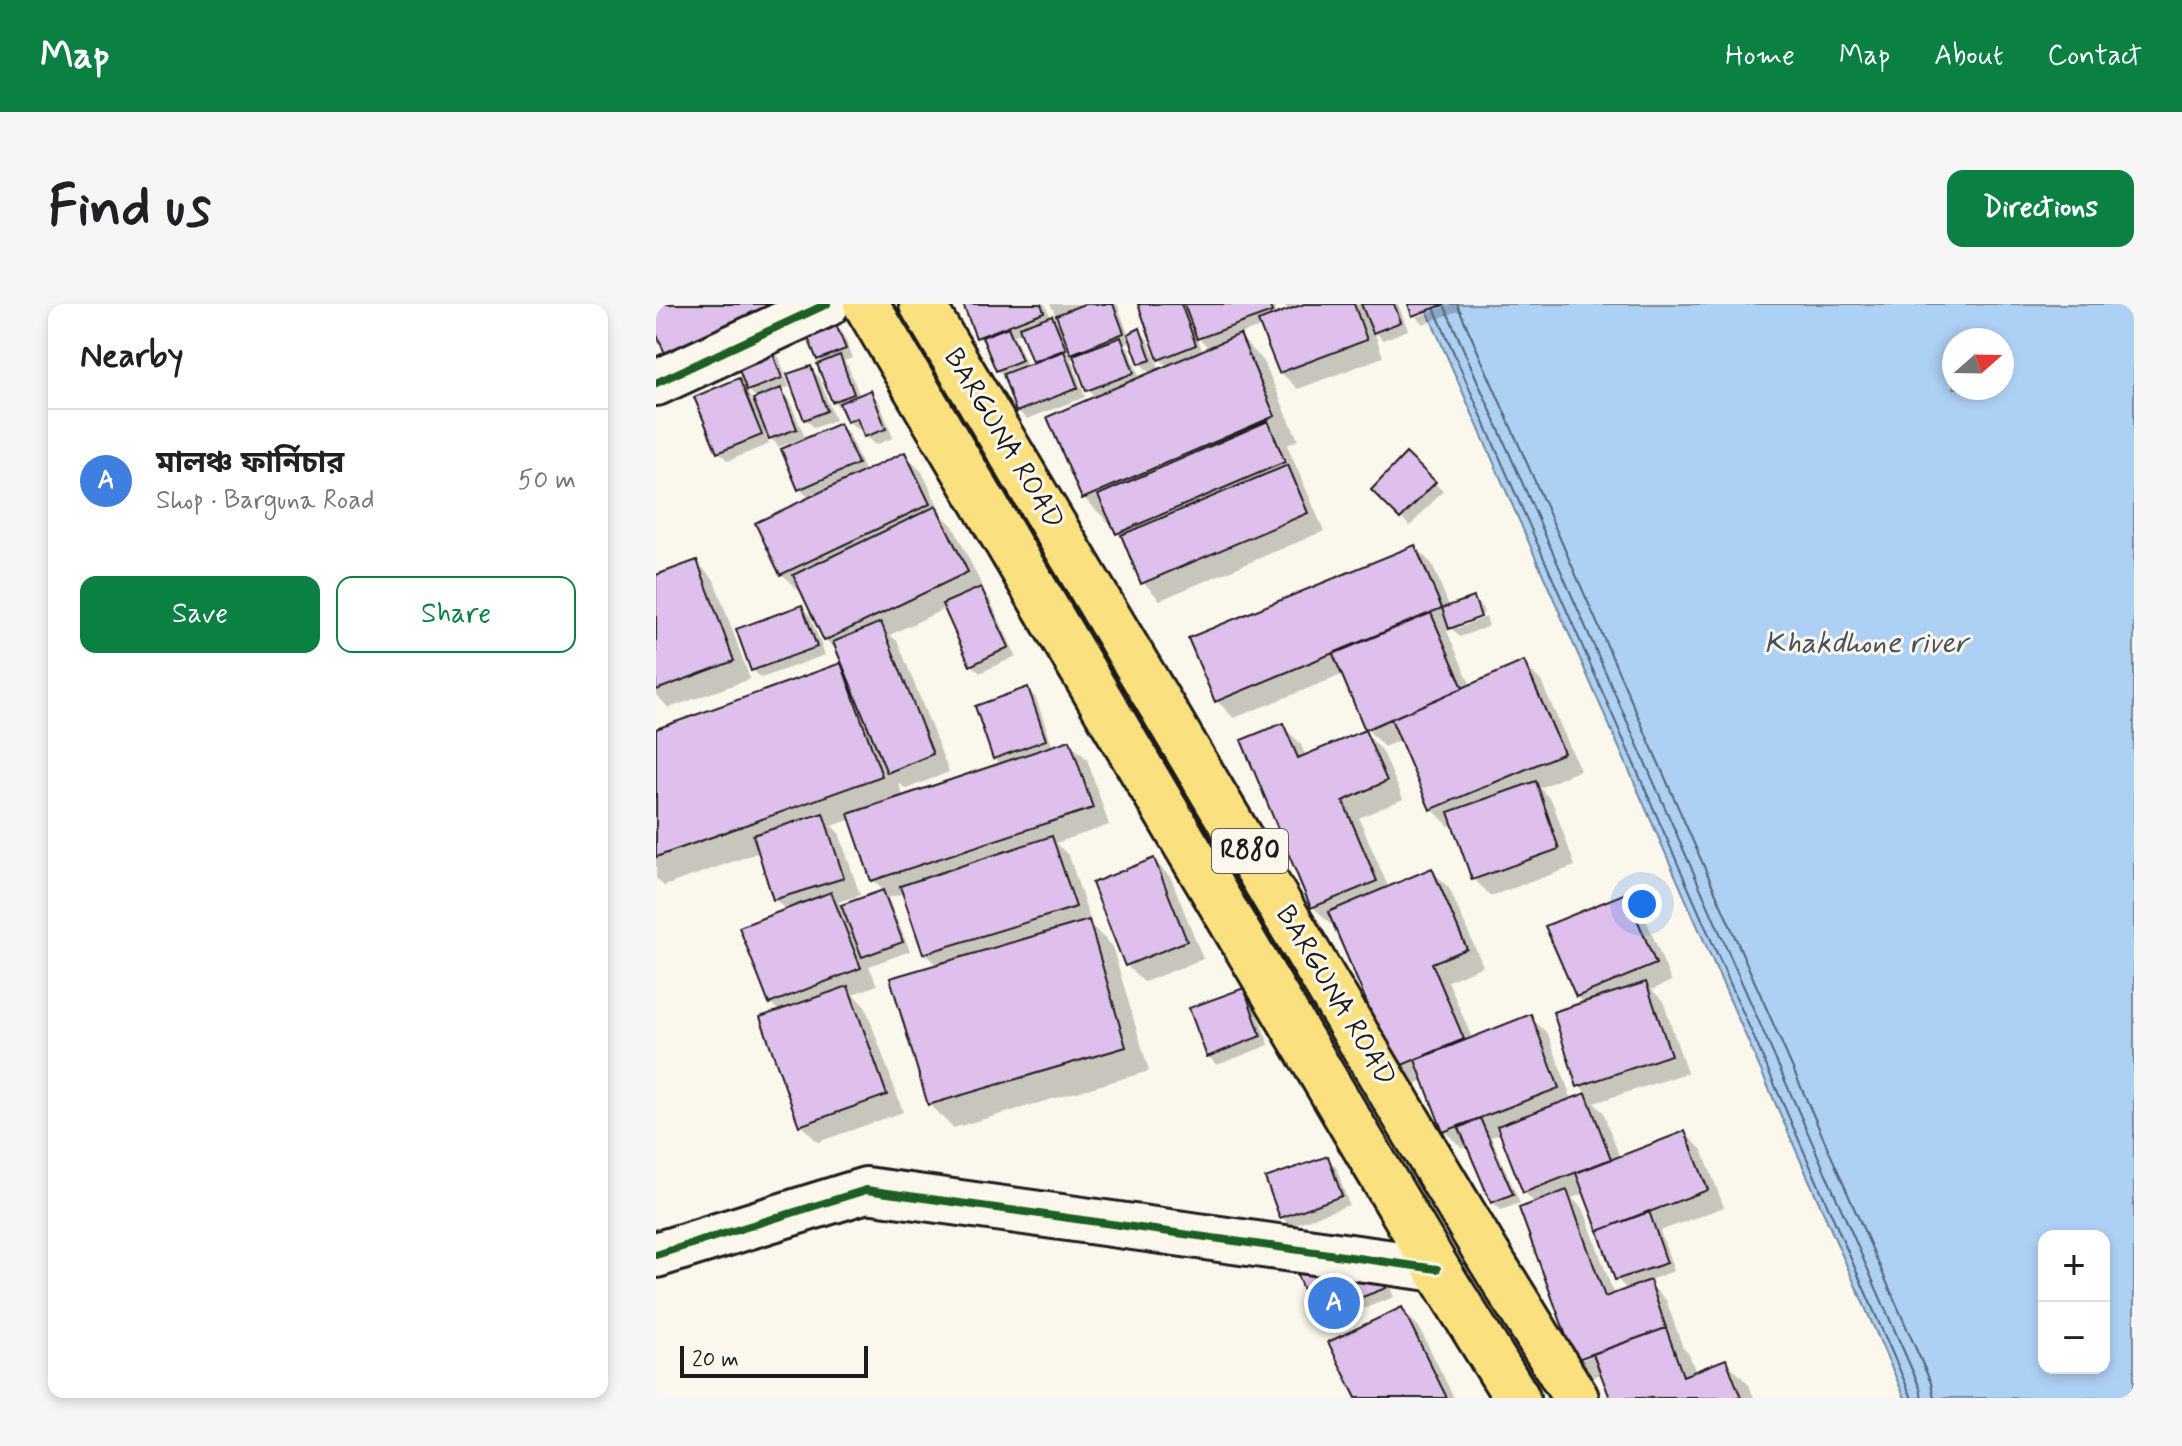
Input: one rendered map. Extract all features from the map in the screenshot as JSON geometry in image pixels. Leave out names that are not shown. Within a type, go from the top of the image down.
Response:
[{"type":"main road","name":"BARGUNA ROAD","points":[[866,304],[1437,1269],[1517,1398]]},
{"type":"main road","name":"BARGUNA ROAD","points":[[922,304],[1576,1398]]},
{"type":"street","points":[[656,383],[827,304]]},
{"type":"street","points":[[656,1255],[866,1190],[1437,1269]]},
{"type":"water","name":"Khakdhone river","points":[[1424,304],[2134,304],[2134,1398],[1905,1398]]},
{"type":"building","points":[[656,304],[806,304],[669,363],[656,333]]},
{"type":"building","points":[[963,304],[1041,304],[1044,312],[976,338]]},
{"type":"building","points":[[1084,304],[1113,304],[1124,333],[1071,354],[1056,315]]},
{"type":"building","points":[[1138,304],[1181,304],[1196,345],[1158,360]]},
{"type":"building","points":[[1184,304],[1269,304],[1272,312],[1197,339]]},
{"type":"building","points":[[1304,304],[1354,304],[1367,340],[1279,373],[1258,321]]},
{"type":"building","points":[[1361,304],[1394,304],[1401,322],[1373,333]]},
{"type":"building","points":[[1408,304],[1446,304],[1412,316]]},
{"type":"building","points":[[1052,315],[1066,349],[1032,362],[1019,327]]},
{"type":"building","points":[[835,322],[846,349],[817,360],[806,333]]},
{"type":"building","points":[[1008,327],[1022,360],[996,371],[982,337]]},
{"type":"building","points":[[1140,328],[1151,360],[1139,364],[1128,334]]},
{"type":"building","points":[[1240,334],[1275,416],[1082,499],[1047,417]]},
{"type":"building","points":[[1121,337],[1134,373],[1086,391],[1073,355]]},
{"type":"building","points":[[770,346],[782,378],[747,391],[735,359]]},
{"type":"building","points":[[1064,351],[1078,388],[1016,412],[1003,374]]},
{"type":"building","points":[[840,355],[854,394],[832,402],[817,364]]},
{"type":"building","points":[[811,366],[827,411],[804,420],[787,374]]},
{"type":"building","points":[[739,378],[762,435],[717,453],[694,397]]},
{"type":"building","points":[[781,388],[797,429],[769,439],[753,399]]},
{"type":"building","points":[[871,390],[886,429],[864,437],[857,418],[847,422],[839,403]]},
{"type":"building","points":[[1268,421],[1285,462],[1116,534],[1098,495]]},
{"type":"building","points":[[840,423],[858,464],[798,490],[781,449]]},
{"type":"building","points":[[905,452],[930,504],[780,575],[755,523]]},
{"type":"building","points":[[1406,453],[1436,482],[1400,519],[1371,490]]},
{"type":"building","points":[[1288,465],[1308,513],[1141,584],[1121,535]]},
{"type":"building","points":[[936,506],[968,572],[824,641],[793,575]]},
{"type":"building","points":[[1415,545],[1442,608],[1215,702],[1188,638]]},
{"type":"building","points":[[697,560],[734,661],[656,690],[656,575]]},
{"type":"building","points":[[981,587],[1009,647],[970,666],[942,604]]},
{"type":"building","points":[[1474,597],[1481,617],[1449,629],[1442,608]]},
{"type":"building","points":[[802,605],[817,647],[751,671],[736,629]]},
{"type":"building","points":[[1431,613],[1463,688],[1365,730],[1333,654]]},
{"type":"building","points":[[881,622],[933,754],[887,773],[833,642]]},
{"type":"building","points":[[1524,661],[1564,753],[1430,810],[1391,719]]},
{"type":"building","points":[[841,663],[882,776],[656,857],[656,729]]},
{"type":"building","points":[[1028,687],[1046,740],[993,759],[975,706]]},
{"type":"building","points":[[1283,723],[1298,758],[1365,730],[1387,781],[1343,801],[1377,881],[1311,908],[1241,740]]},
{"type":"building","points":[[1070,740],[1093,808],[871,881],[848,814]]},
{"type":"building","points":[[1536,781],[1559,849],[1472,880],[1448,812]]},
{"type":"building","points":[[823,813],[844,878],[773,900],[753,835]]},
{"type":"building","points":[[1052,836],[1076,907],[923,954],[900,886]]},
{"type":"building","points":[[1154,858],[1187,941],[1125,966],[1092,883]]},
{"type":"building","points":[[1432,868],[1467,949],[1432,963],[1464,1039],[1395,1068],[1328,912]]},
{"type":"building","points":[[883,890],[903,942],[862,957],[841,905]]},
{"type":"building","points":[[831,892],[861,968],[769,1004],[739,927]]},
{"type":"building","points":[[1626,893],[1656,964],[1576,997],[1545,926]]},
{"type":"building","points":[[1089,920],[1126,1047],[928,1105],[890,978]]},
{"type":"building","points":[[1646,982],[1671,1055],[1577,1087],[1553,1012]]},
{"type":"building","points":[[848,986],[887,1095],[799,1126],[760,1017]]},
{"type":"building","points":[[1244,988],[1261,1036],[1207,1057],[1189,1008]]},
{"type":"building","points":[[1531,1014],[1559,1088],[1443,1132],[1415,1060]]},
{"type":"building","points":[[1586,1093],[1611,1159],[1523,1193],[1497,1126]]},
{"type":"building","points":[[1480,1118],[1513,1194],[1491,1203],[1459,1128]]},
{"type":"building","points":[[1685,1131],[1708,1190],[1598,1231],[1576,1173]]},
{"type":"building","points":[[1328,1156],[1342,1196],[1280,1218],[1265,1178]]},
{"type":"building","points":[[1567,1190],[1605,1297],[1650,1280],[1666,1328],[1575,1360],[1519,1208]]},
{"type":"building","points":[[1649,1211],[1667,1263],[1615,1280],[1598,1231]]},
{"type":"building","points":[[1368,1241],[1386,1288],[1313,1316],[1295,1269]]},
{"type":"building","points":[[1402,1307],[1447,1398],[1356,1398],[1328,1342]]},
{"type":"building","points":[[1666,1328],[1683,1376],[1726,1359],[1741,1398],[1610,1398],[1593,1354]]},
{"type":"cycle path","points":[[656,383],[827,304]]},
{"type":"cycle path","points":[[656,1255],[866,1190],[1437,1269]]},
{"type":"place","name":"মালঞ্চ ফার্নিচার","points":[[1334,1303]]}]
